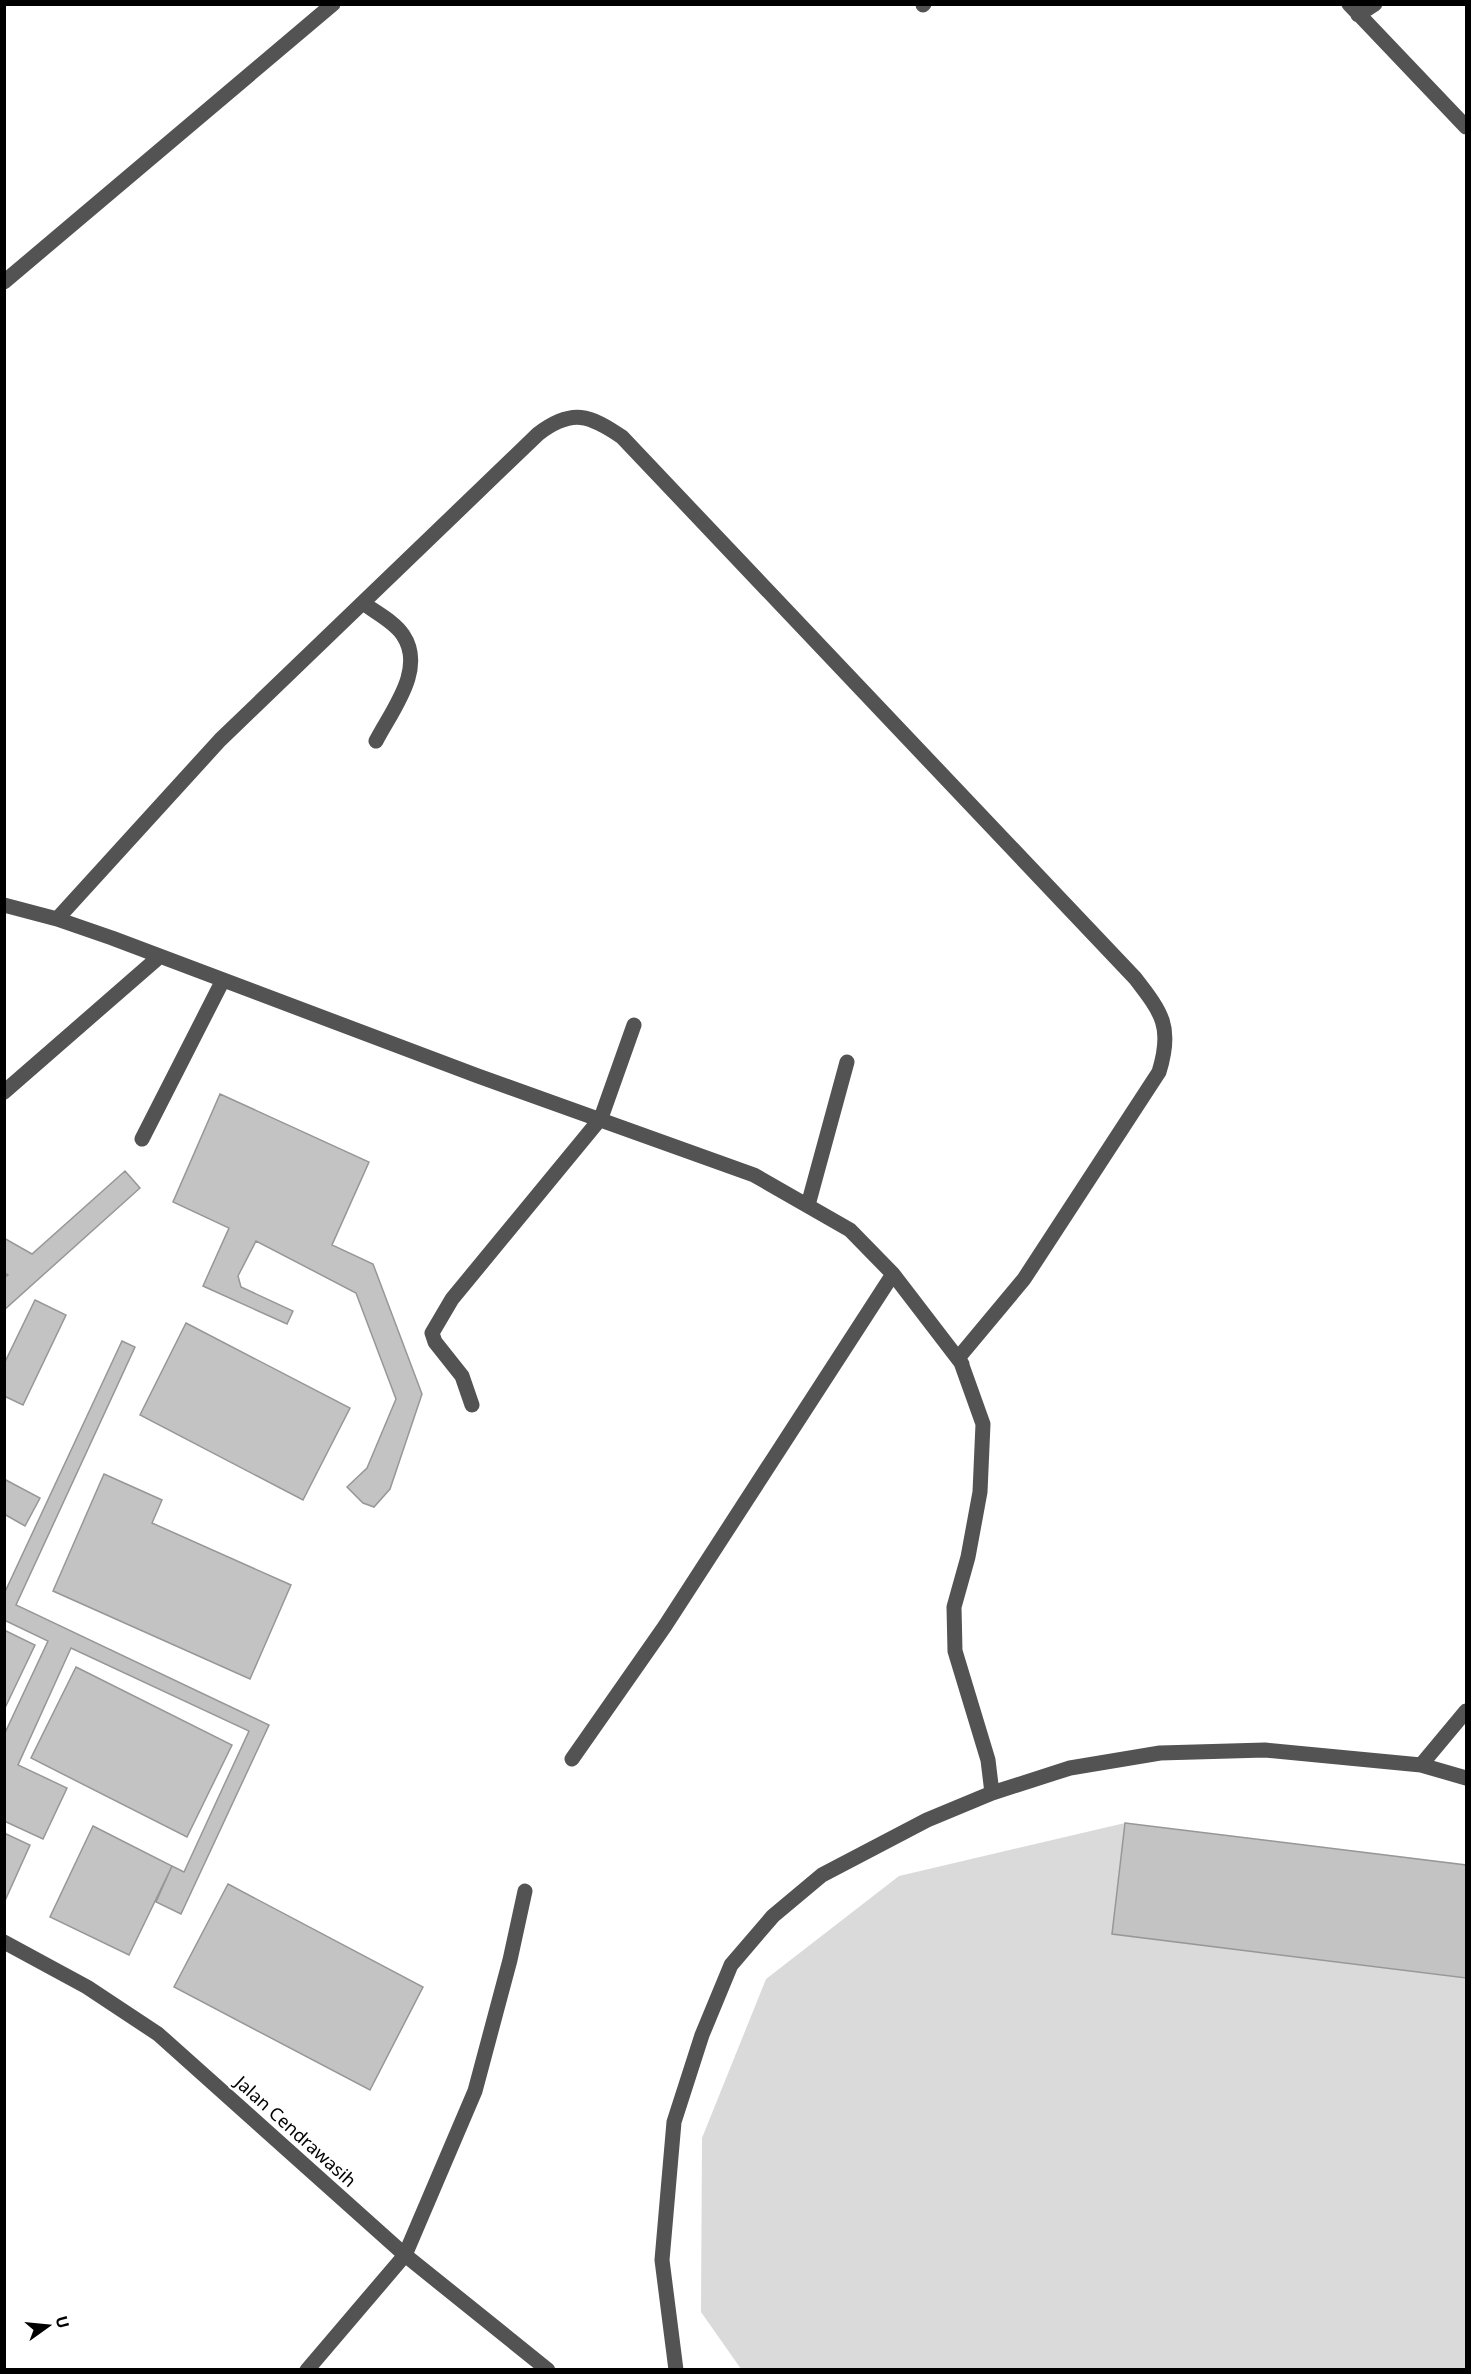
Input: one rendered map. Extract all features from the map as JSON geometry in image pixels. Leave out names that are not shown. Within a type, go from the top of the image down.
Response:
[{"type":"street","points":[[4,282],[333,4]]},
{"type":"street","points":[[1375,4],[1354,10],[1467,127]]},
{"type":"street","points":[[57,919],[220,740],[550,425],[575,417],[586,417],[601,423],[630,446],[1141,985],[1157,1006],[1163,1023],[1167,1047],[1159,1072],[1024,1279],[961,1362]]},
{"type":"street","points":[[363,603],[402,633],[411,652],[411,675],[375,741]]},
{"type":"street","points":[[4,905],[57,919],[478,1076],[601,1118],[754,1175],[850,1230],[893,1274],[961,1362],[983,1424],[980,1492],[968,1557],[954,1607],[955,1650],[988,1760],[992,1793]]},
{"type":"street","points":[[4,1092],[159,957]]},
{"type":"street","points":[[142,1139],[223,980]]},
{"type":"street","points":[[472,1405],[457,1367],[435,1342],[434,1326],[452,1299],[601,1118],[634,1025]]},
{"type":"street","points":[[808,1205],[847,1062]]},
{"type":"street","points":[[572,1759],[665,1626],[893,1274]]},
{"type":"street","points":[[1421,1765],[1467,1711]]},
{"type":"street","points":[[676,2370],[662,2260],[674,2122],[702,2035],[731,1965],[773,1916],[822,1875],[927,1820],[992,1793],[1070,1768],[1160,1753],[1265,1750],[1421,1765],[1467,1778]]},
{"type":"street","points":[[308,2370],[405,2254],[475,2091],[510,1960],[525,1891]]},
{"type":"street","name":"Jalan Cendrawasih","points":[[4,1941],[87,1987],[158,2034],[405,2254],[548,2370]]},
{"type":"shaded area","points":[[1125,1823],[1466,1865],[1466,2369],[741,2369],[701,2312],[702,2138],[766,1979],[899,1876]]},
{"type":"building","points":[[220,1094],[369,1162],[332,1245],[373,1264],[422,1394],[390,1489],[374,1507],[363,1503],[347,1487],[367,1468],[396,1399],[356,1293],[256,1241],[238,1276],[241,1287],[293,1311],[287,1324],[203,1286],[229,1228],[173,1202]]},
{"type":"building","points":[[125,1171],[140,1188],[4,1310],[4,1278],[8,1275],[4,1273],[4,1238],[32,1254]]},
{"type":"building","points":[[35,1300],[66,1315],[23,1405],[4,1396],[4,1364]]},
{"type":"building","points":[[186,1323],[350,1408],[303,1500],[140,1415]]},
{"type":"building","points":[[122,1341],[135,1347],[16,1605],[269,1725],[181,1914],[156,1902],[172,1866],[184,1872],[249,1731],[71,1648],[18,1765],[67,1788],[43,1839],[4,1821],[4,1735],[48,1641],[4,1620],[4,1594]]},
{"type":"building","points":[[104,1474],[162,1500],[152,1523],[291,1585],[250,1679],[53,1591]]},
{"type":"building","points":[[4,1479],[40,1498],[25,1526],[4,1514]]},
{"type":"building","points":[[4,1630],[35,1645],[4,1710]]},
{"type":"building","points":[[76,1667],[232,1745],[187,1837],[31,1758]]},
{"type":"building","points":[[1125,1823],[1466,1865],[1466,1978],[1112,1934]]},
{"type":"building","points":[[93,1826],[172,1866],[129,1955],[50,1917]]},
{"type":"building","points":[[4,1833],[30,1845],[4,1903]]},
{"type":"building","points":[[228,1884],[423,1987],[370,2090],[174,1987]]}]
